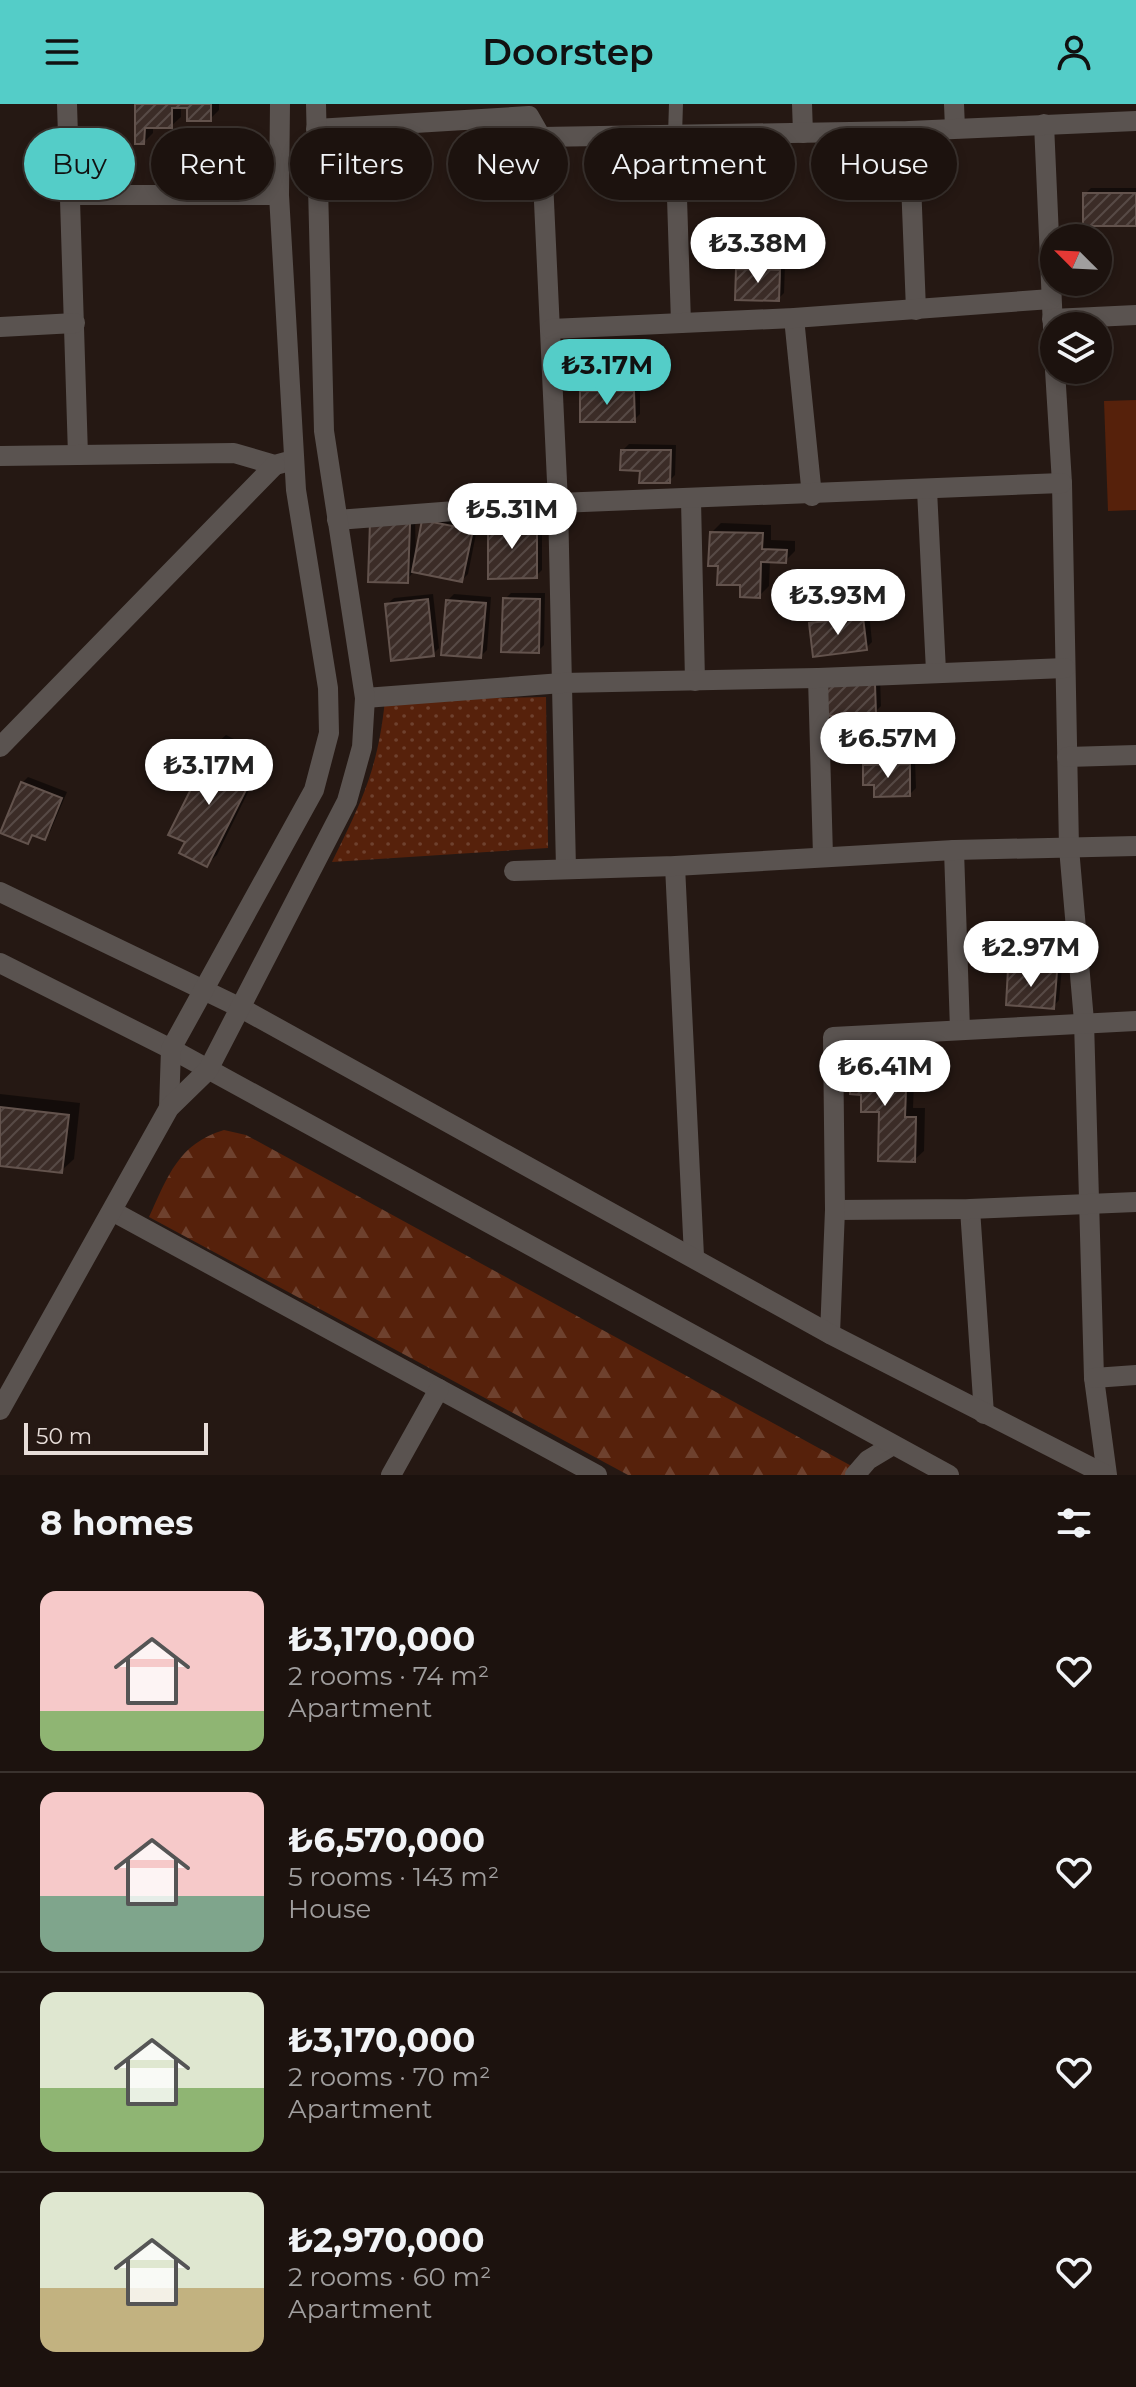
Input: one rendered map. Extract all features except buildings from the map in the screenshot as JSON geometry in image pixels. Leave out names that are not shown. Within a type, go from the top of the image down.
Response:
[{"type":"street","points":[[67,104],[68,128]]},
{"type":"street","points":[[169,1108],[171,1049],[314,790],[326,753],[328,688],[284,462],[280,104]]},
{"type":"street","points":[[316,104],[316,128]]},
{"type":"street","points":[[802,104],[803,133]]},
{"type":"street","points":[[954,104],[955,128],[1136,121]]},
{"type":"street","points":[[327,128],[506,111],[529,116],[536,128]]},
{"type":"street","points":[[1044,124],[1052,312]]},
{"type":"street","points":[[795,133],[811,133]]},
{"type":"street","points":[[135,195],[279,195]]},
{"type":"street","points":[[69,200],[78,455]]},
{"type":"street","points":[[0,1410],[169,1108],[208,1070],[347,801],[362,747],[365,698],[324,431],[318,200]]},
{"type":"street","points":[[544,200],[558,503],[566,869]]},
{"type":"street","points":[[677,200],[681,323]]},
{"type":"street","points":[[912,200],[916,310]]},
{"type":"street","points":[[551,329],[916,310],[1052,309],[1136,315]]},
{"type":"street","points":[[794,318],[812,496]]},
{"type":"street","points":[[0,327],[75,323]]},
{"type":"street","points":[[1056,384],[1062,483],[1069,848],[1084,1021],[1094,1378],[1107,1475]]},
{"type":"street","points":[[0,456],[234,453],[284,462]]},
{"type":"street","points":[[0,747],[284,462]]},
{"type":"street","points":[[337,520],[558,503],[812,496],[1062,483]]},
{"type":"street","points":[[927,490],[936,671]]},
{"type":"street","points":[[691,500],[695,681]]},
{"type":"street","points":[[365,698],[562,683],[818,678],[1065,668]]},
{"type":"street","points":[[818,678],[823,856]]},
{"type":"street","points":[[1067,757],[1136,755]]},
{"type":"street","points":[[514,871],[675,866],[954,850],[1136,846]]},
{"type":"street","points":[[954,850],[960,1030]]},
{"type":"street","points":[[675,866],[694,1256]]},
{"type":"street","points":[[0,892],[241,1008],[830,1334],[1107,1475]]},
{"type":"street","points":[[0,963],[171,1049],[949,1475]]},
{"type":"street","points":[[830,1334],[835,1210],[833,1037],[1084,1021],[1136,1021]]},
{"type":"street","points":[[835,1210],[970,1209],[1136,1202]]},
{"type":"street","points":[[970,1209],[984,1414]]},
{"type":"street","points":[[112,1211],[597,1475]]},
{"type":"street","points":[[1094,1378],[1136,1375]]},
{"type":"street","points":[[391,1475],[439,1389]]},
{"type":"street","points":[[855,1475],[868,1460],[893,1445]]},
{"type":"lane","points":[[675,128],[676,104]]},
{"type":"green space","points":[[1136,400],[1136,510],[1108,511],[1104,401]]},
{"type":"green space","points":[[546,697],[548,848],[332,862],[367,784],[378,746],[385,700]]},
{"type":"green space","points":[[224,1130],[246,1135],[868,1475],[628,1475],[149,1217],[176,1163],[196,1144]]}]
